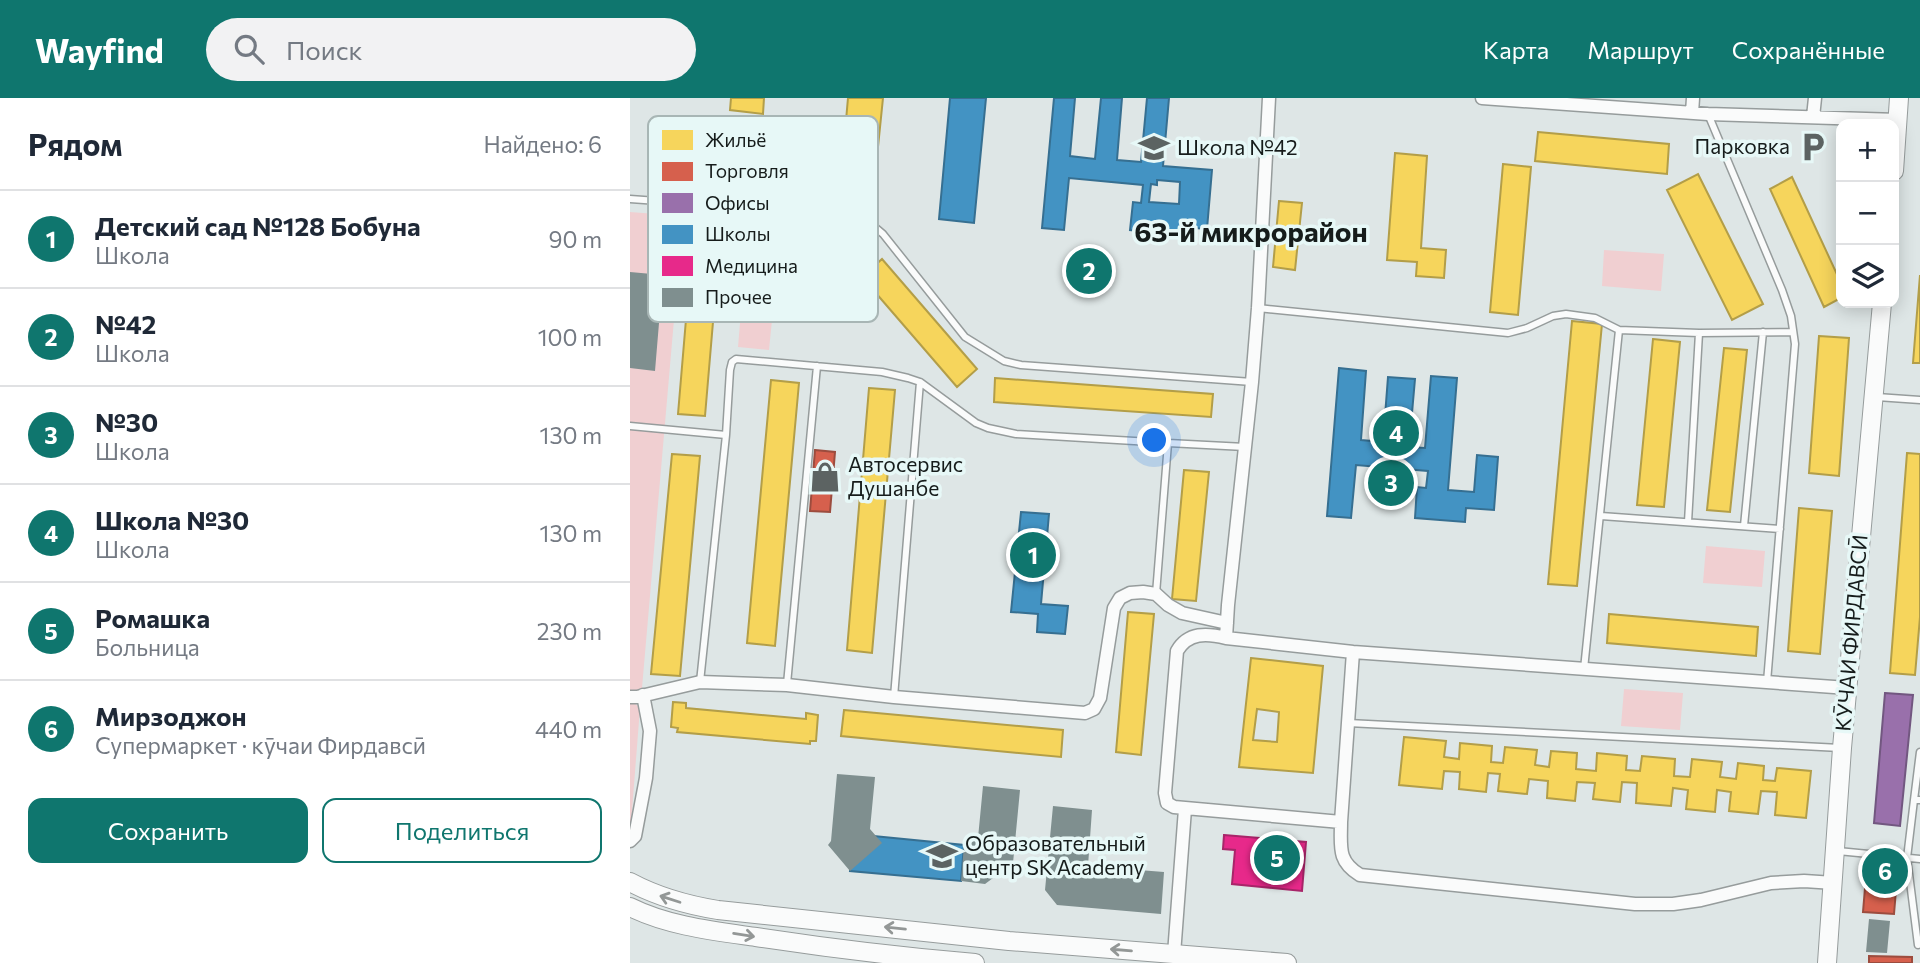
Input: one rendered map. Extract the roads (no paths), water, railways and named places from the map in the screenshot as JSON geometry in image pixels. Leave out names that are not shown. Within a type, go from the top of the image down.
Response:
[{"type":"main road","points":[[1899,98],[1899,119]]},
{"type":"main road","name":"КӮЧАИ ФИРДАВСӢ","points":[[1827,963],[1842,748],[1882,308]]},
{"type":"main road","points":[[630,882],[674,901],[718,910],[1009,941],[1287,963]]},
{"type":"main road","points":[[630,907],[669,921],[719,931],[803,944],[975,963]]},
{"type":"street","points":[[1226,638],[1258,308],[1269,98]]},
{"type":"street","points":[[1482,98],[1708,114],[1870,119]]},
{"type":"street","points":[[1692,113],[1693,98]]},
{"type":"street","points":[[1813,117],[1815,98]]},
{"type":"street","points":[[630,841],[635,836],[646,778],[650,731],[636,696],[700,682],[787,685],[894,697],[1090,712],[1097,706],[1100,698],[1114,608],[1120,598],[1129,593],[1156,594],[1182,613],[1227,623]]},
{"type":"street","points":[[1341,822],[1185,809],[1167,803],[1165,793],[1177,651],[1183,642],[1193,636],[1215,635],[1353,652],[1848,688]]},
{"type":"street","points":[[1353,652],[1341,822],[1343,860],[1360,875],[1635,904],[1673,904],[1701,900],[1771,883],[1834,883]]},
{"type":"street","points":[[1174,954],[1185,809]]},
{"type":"lane","points":[[1708,114],[1782,290],[1791,316],[1795,344],[1768,682]]},
{"type":"lane","points":[[630,199],[648,200]]},
{"type":"lane","points":[[878,230],[965,337],[1004,361],[1021,365],[1252,382]]},
{"type":"lane","points":[[1258,308],[1508,333],[1553,316],[1566,314],[1595,318],[1619,330],[1793,332]]},
{"type":"lane","points":[[1584,669],[1619,330]]},
{"type":"lane","points":[[1744,526],[1763,332]]},
{"type":"lane","points":[[1688,522],[1699,333]]},
{"type":"lane","points":[[700,682],[726,435],[730,370],[736,359],[882,372],[920,382],[976,423],[1016,434],[1245,447]]},
{"type":"lane","points":[[787,685],[817,366]]},
{"type":"lane","points":[[894,697],[920,382]]},
{"type":"lane","points":[[1873,397],[1920,400]]},
{"type":"lane","points":[[630,426],[726,435]]},
{"type":"lane","points":[[1156,594],[1168,443]]},
{"type":"lane","points":[[1601,516],[1780,529]]},
{"type":"lane","points":[[1348,723],[1842,748]]},
{"type":"lane","points":[[1918,945],[1908,858],[1917,800],[1920,752]]},
{"type":"lane","points":[[1836,851],[1920,859]]},
{"type":"place","name":"Парковка","points":[[1813,147]]},
{"type":"place","name":"Школа №42","points":[[1154,148]]},
{"type":"place","name":"№42","points":[[1089,271]]},
{"type":"place","name":"Школа №30","points":[[1396,433]]},
{"type":"place","name":"Автосервис Душанбе","points":[[825,477]]},
{"type":"place","name":"№30","points":[[1391,483]]},
{"type":"place","name":"Детский сад №128 Бобуна","points":[[1033,555]]},
{"type":"place","name":"Образовательный центр SK Academy","points":[[942,856]]},
{"type":"place","name":"Ромашка","points":[[1277,858]]},
{"type":"place","name":"Мирзоджон","points":[[1885,871]]},
{"type":"district","name":"63-й микрорайон","points":[[1251,232]]}]
